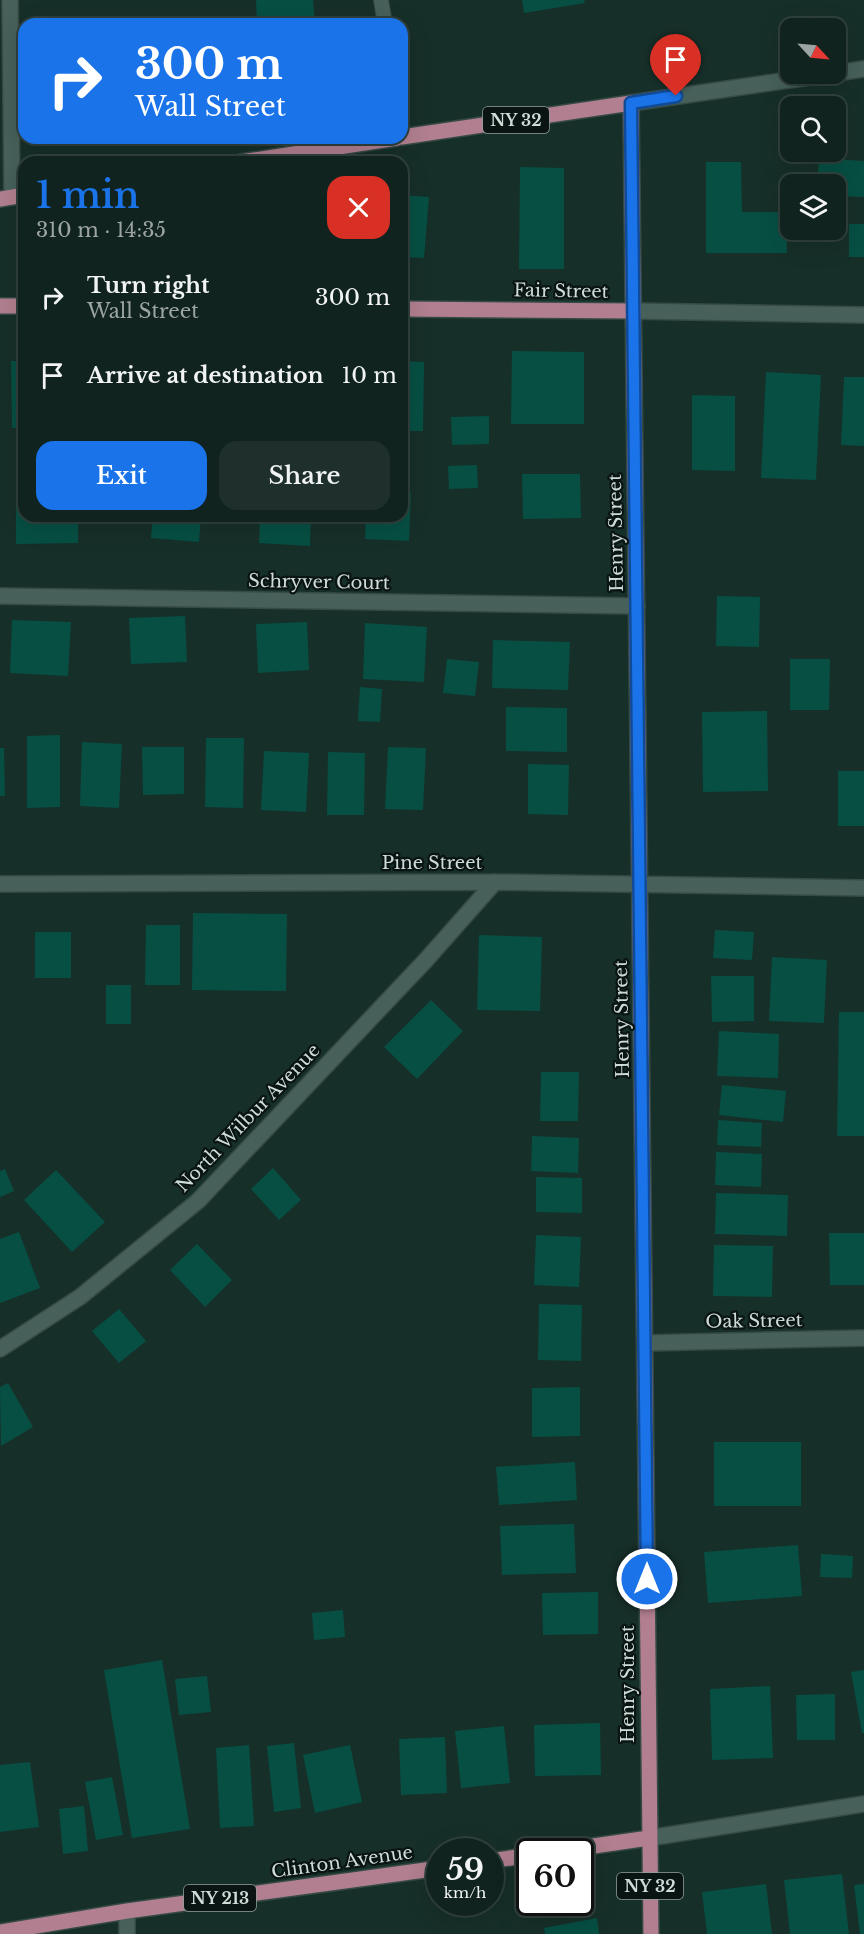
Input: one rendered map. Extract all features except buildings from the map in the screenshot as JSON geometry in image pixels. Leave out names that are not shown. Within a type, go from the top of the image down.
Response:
[{"type":"main road","name":"NY 32","points":[[408,136],[631,103]]},
{"type":"main road","name":"Henry Street","points":[[631,103],[651,1934]]},
{"type":"main road","points":[[280,156],[358,144]]},
{"type":"main road","points":[[0,306],[18,306]]},
{"type":"main road","name":"Fair Street","points":[[408,309],[633,311]]},
{"type":"main road","points":[[594,1846],[649,1838]]},
{"type":"main road","name":"Clinton Avenue","points":[[0,1932],[127,1911],[426,1870]]},
{"type":"street","points":[[10,0],[12,197]]},
{"type":"street","points":[[846,72],[864,69]]},
{"type":"street","points":[[631,103],[780,81]]},
{"type":"street","name":"Fair Street","points":[[633,311],[864,315]]},
{"type":"street","name":"Schryver Court","points":[[0,596],[637,606]]},
{"type":"street","name":"Pine Street","points":[[0,884],[495,882],[864,888]]},
{"type":"street","name":"North Wilbur Avenue","points":[[0,1349],[80,1297],[198,1201],[426,960],[495,882]]},
{"type":"street","name":"Oak Street","points":[[645,1343],[864,1338]]},
{"type":"street","points":[[649,1838],[864,1804]]},
{"type":"street","points":[[127,1911],[127,1934]]},
{"type":"lane","points":[[381,0],[384,18]]},
{"type":"route","points":[[647,1579],[631,103],[676,96]]}]
